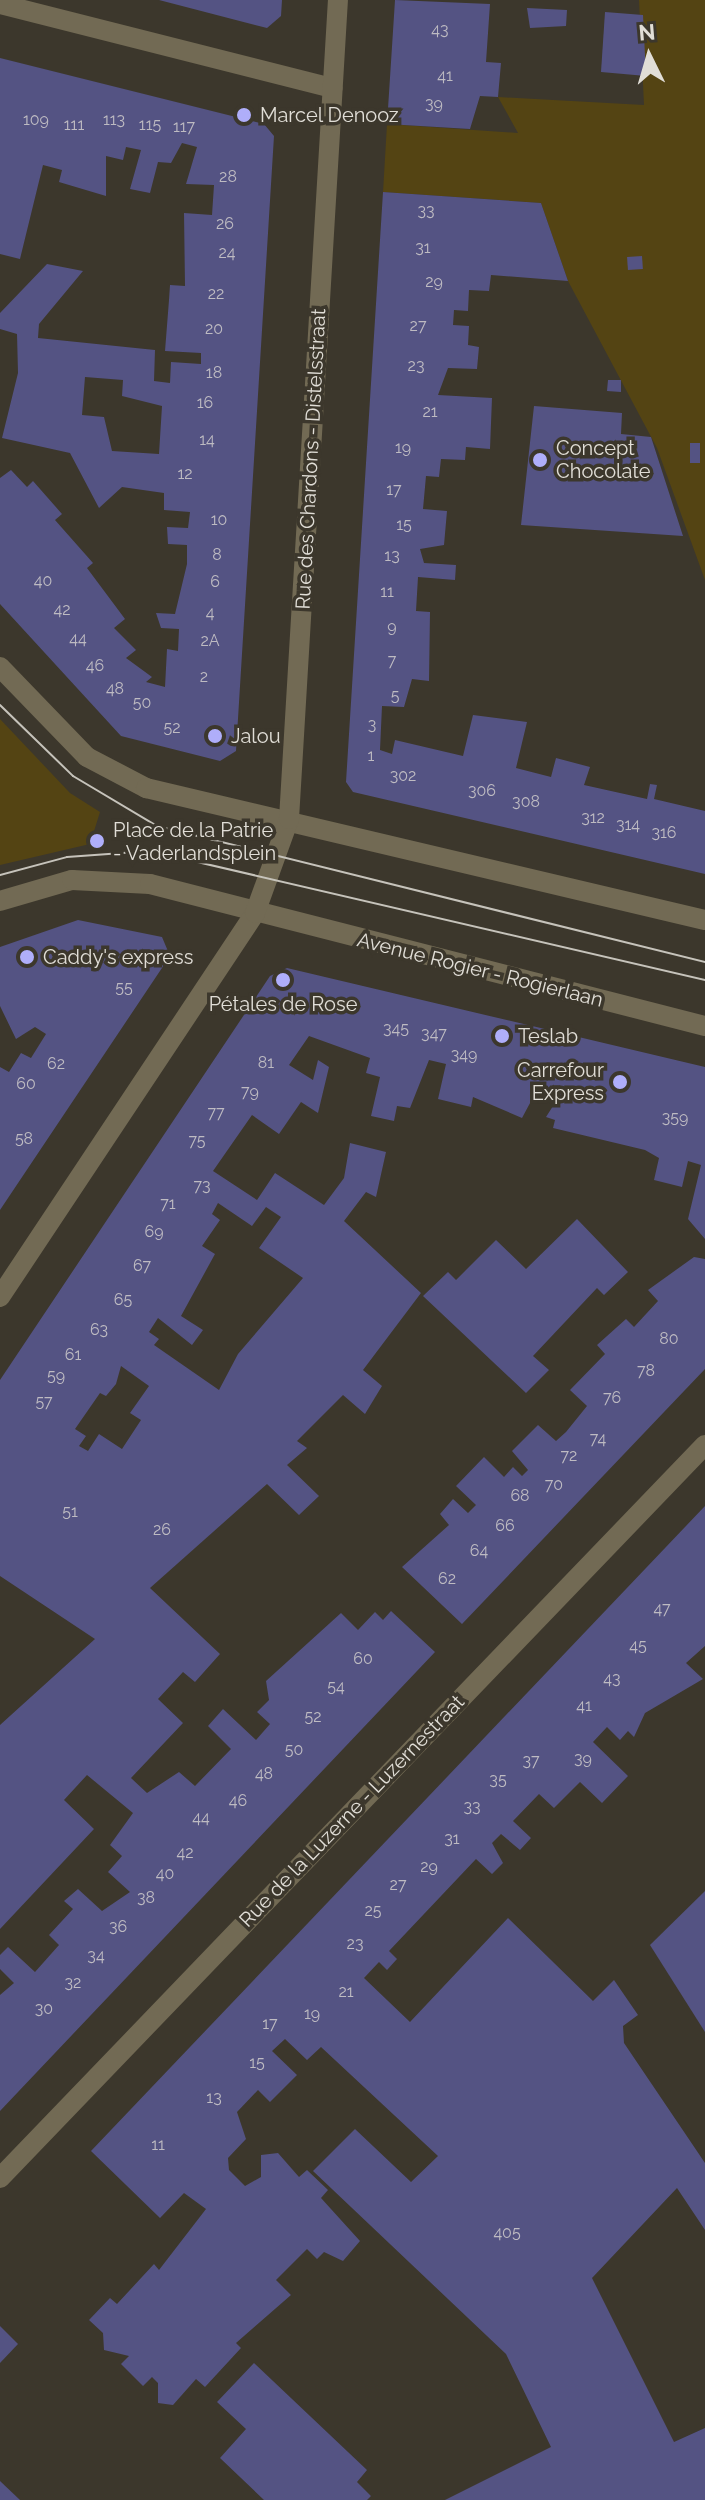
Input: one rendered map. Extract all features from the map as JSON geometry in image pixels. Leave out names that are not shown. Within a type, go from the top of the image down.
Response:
[{"type":"street","name":"Rue des Chardons - Distelsstraat","points":[[0,1297],[255,913],[289,819],[338,0]]},
{"type":"street","points":[[0,4],[333,88]]},
{"type":"street","points":[[0,667],[87,757],[146,788],[289,819],[705,920]]},
{"type":"street","points":[[0,901],[108,878],[255,913]]},
{"type":"street","name":"Avenue Rogier - Rogierlaan","points":[[255,913],[705,1026]]},
{"type":"street","name":"Rue de la Luzerne - Luzernestraat","points":[[0,2178],[705,1445]]},
{"type":"shaded area","points":[[639,0],[705,0],[705,580],[657,448],[568,281],[541,203],[383,192],[387,124],[518,133],[498,97],[644,105]]},
{"type":"shaded area","name":"Place de la Patrie - Vaderlandsplein","points":[[0,719],[70,793],[100,812],[90,844],[0,865]]},
{"type":"building","points":[[159,0],[282,0],[281,16],[267,28]]},
{"type":"building","points":[[395,0],[490,4],[486,62],[501,63],[498,97],[480,96],[470,129],[387,124]]},
{"type":"building","points":[[527,8],[567,10],[566,26],[530,28]]},
{"type":"building","points":[[605,12],[643,15],[646,76],[601,72]]},
{"type":"building","points":[[0,58],[264,124],[274,136],[236,751],[220,761],[121,736],[0,604],[0,478],[11,470],[27,487],[33,481],[62,514],[55,520],[93,563],[87,568],[125,619],[114,628],[136,650],[126,658],[152,677],[146,682],[165,687],[167,649],[178,651],[179,629],[161,628],[156,613],[175,614],[187,564],[187,545],[168,544],[167,527],[188,528],[190,512],[164,510],[164,493],[122,487],[99,508],[70,453],[2,438],[18,373],[17,334],[0,329],[0,313],[47,264],[83,271],[39,324],[38,338],[155,350],[154,381],[170,383],[171,362],[201,364],[201,353],[165,351],[170,285],[185,286],[184,213],[212,215],[214,185],[186,184],[197,147],[182,143],[171,163],[158,162],[150,193],[130,189],[141,150],[126,147],[123,160],[106,156],[106,196],[59,182],[62,170],[43,165],[20,259],[0,254]],"holes":[[[85,377],[123,380],[122,396],[162,406],[159,454],[112,451],[104,417],[82,415]]]},
{"type":"building","points":[[383,192],[541,203],[568,281],[491,275],[489,291],[469,290],[468,311],[454,310],[453,325],[469,326],[468,345],[479,347],[477,369],[448,368],[438,395],[492,398],[490,449],[466,447],[465,460],[441,459],[439,477],[426,476],[423,509],[447,511],[444,545],[420,549],[424,563],[456,565],[455,580],[418,577],[416,611],[430,612],[429,681],[412,679],[404,707],[382,706],[380,750],[392,754],[395,740],[463,756],[473,715],[527,722],[516,768],[551,777],[556,758],[590,767],[584,785],[647,799],[650,784],[657,785],[654,799],[705,811],[705,874],[353,792],[346,782]]},
{"type":"building","points":[[642,256],[643,269],[628,270],[627,257]]},
{"type":"building","points":[[608,380],[621,380],[621,392],[607,391]]},
{"type":"building","points":[[534,406],[622,413],[621,434],[651,437],[683,536],[521,525]]},
{"type":"building","points":[[690,443],[700,443],[700,463],[690,463]]},
{"type":"building","points":[[78,920],[162,937],[170,956],[0,1210],[0,1067],[9,1072],[21,1053],[31,1058],[46,1034],[35,1027],[16,1039],[0,1006],[0,947]]},
{"type":"building","points":[[287,968],[705,1067],[705,1239],[688,1219],[701,1165],[688,1161],[682,1187],[654,1180],[659,1158],[645,1150],[553,1128],[555,1120],[546,1117],[560,1095],[537,1090],[522,1118],[473,1097],[471,1107],[438,1099],[446,1064],[429,1060],[410,1108],[397,1106],[394,1121],[371,1116],[380,1077],[366,1073],[370,1058],[309,1036],[289,1065],[313,1080],[318,1060],[329,1067],[318,1113],[301,1102],[279,1134],[252,1115],[213,1171],[257,1200],[275,1173],[324,1205],[344,1178],[350,1143],[386,1152],[376,1197],[366,1192],[344,1221],[421,1293],[363,1370],[382,1386],[365,1414],[343,1395],[297,1441],[307,1448],[287,1465],[319,1496],[299,1515],[267,1484],[150,1588],[220,1654],[195,1682],[183,1672],[158,1699],[183,1723],[131,1778],[147,1793],[179,1772],[195,1786],[231,1749],[208,1726],[223,1709],[256,1740],[270,1724],[257,1712],[269,1700],[266,1681],[341,1613],[358,1630],[375,1612],[383,1620],[391,1611],[435,1652],[0,2111],[0,1995],[14,1983],[0,1969],[0,1955],[8,1947],[35,1972],[59,1945],[49,1935],[73,1909],[64,1901],[78,1889],[102,1911],[130,1892],[108,1872],[122,1856],[110,1845],[133,1813],[87,1775],[64,1800],[94,1829],[0,1929],[0,1725],[95,1639],[0,1576],[0,1380],[270,976]],"holes":[[[218,1203],[252,1226],[266,1207],[281,1217],[259,1248],[303,1278],[238,1354],[219,1390],[154,1345],[159,1339],[149,1332],[158,1318],[192,1345],[203,1330],[181,1316],[215,1254],[202,1246],[220,1220],[212,1214]],[[121,1366],[149,1386],[130,1413],[141,1420],[122,1449],[99,1434],[88,1451],[79,1446],[86,1436],[75,1429],[100,1393],[106,1396],[116,1384]]]},
{"type":"building","points":[[577,1219],[628,1272],[604,1295],[597,1288],[533,1356],[549,1370],[526,1393],[423,1296],[448,1272],[456,1280],[496,1240],[526,1269]]},
{"type":"building","points":[[694,1257],[705,1259],[705,1369],[462,1624],[402,1567],[449,1525],[440,1514],[453,1499],[468,1513],[476,1505],[456,1486],[484,1457],[504,1477],[513,1467],[522,1476],[528,1470],[512,1451],[538,1425],[556,1441],[566,1432],[587,1406],[570,1390],[605,1354],[597,1345],[626,1319],[634,1327],[658,1301],[648,1290]]},
{"type":"building","points":[[705,1506],[705,1646],[686,1663],[703,1679],[645,1713],[634,1737],[628,1731],[620,1740],[607,1727],[593,1742],[628,1776],[602,1803],[580,1782],[554,1808],[539,1794],[513,1821],[531,1838],[520,1850],[501,1834],[492,1843],[503,1863],[492,1874],[476,1859],[389,1951],[397,1959],[387,1970],[379,1962],[364,1978],[410,2022],[508,1918],[593,2001],[614,1980],[638,2015],[623,2026],[624,2043],[705,2163],[705,2230],[677,2188],[592,2278],[674,2442],[705,2428],[705,2500],[445,2500],[551,2447],[506,2354],[313,2171],[355,2129],[411,2182],[438,2156],[321,2047],[307,2060],[285,2039],[272,2051],[297,2075],[270,2102],[258,2090],[237,2112],[246,2139],[228,2158],[229,2170],[245,2186],[261,2177],[261,2155],[278,2153],[299,2177],[307,2170],[328,2190],[321,2198],[360,2241],[343,2261],[324,2252],[317,2259],[307,2249],[276,2280],[291,2295],[236,2343],[241,2348],[205,2387],[196,2379],[173,2405],[158,2403],[158,2383],[152,2377],[143,2386],[121,2364],[129,2356],[104,2350],[103,2333],[89,2320],[110,2298],[117,2304],[154,2264],[159,2270],[206,2209],[184,2193],[160,2218],[91,2151]]},
{"type":"building","points":[[705,1891],[705,2032],[650,1945]]},
{"type":"building","points":[[0,2326],[18,2344],[0,2363]]},
{"type":"building","points":[[254,2363],[367,2470],[357,2482],[371,2496],[367,2500],[264,2500],[220,2458],[246,2429],[217,2402]]},
{"type":"building","points":[[0,2481],[20,2500],[0,2500]]},
{"type":"tram line","points":[[0,705],[73,776],[157,826],[705,962]]},
{"type":"tram line","points":[[0,875],[67,857],[150,851],[705,980]]},
{"type":"place","name":"Marcel Denooz","points":[[244,115]]},
{"type":"place","name":"Concept Chocolate","points":[[540,460]]},
{"type":"place","name":"Jalou","points":[[215,736]]},
{"type":"place","name":"Place de la Patrie - Vaderlandsplein","points":[[97,841]]},
{"type":"place","name":"Caddy's express","points":[[27,957]]},
{"type":"place","name":"Pétales de Rose","points":[[283,980]]},
{"type":"place","name":"Teslab","points":[[502,1036]]},
{"type":"place","name":"Carrefour Express","points":[[620,1082]]}]
